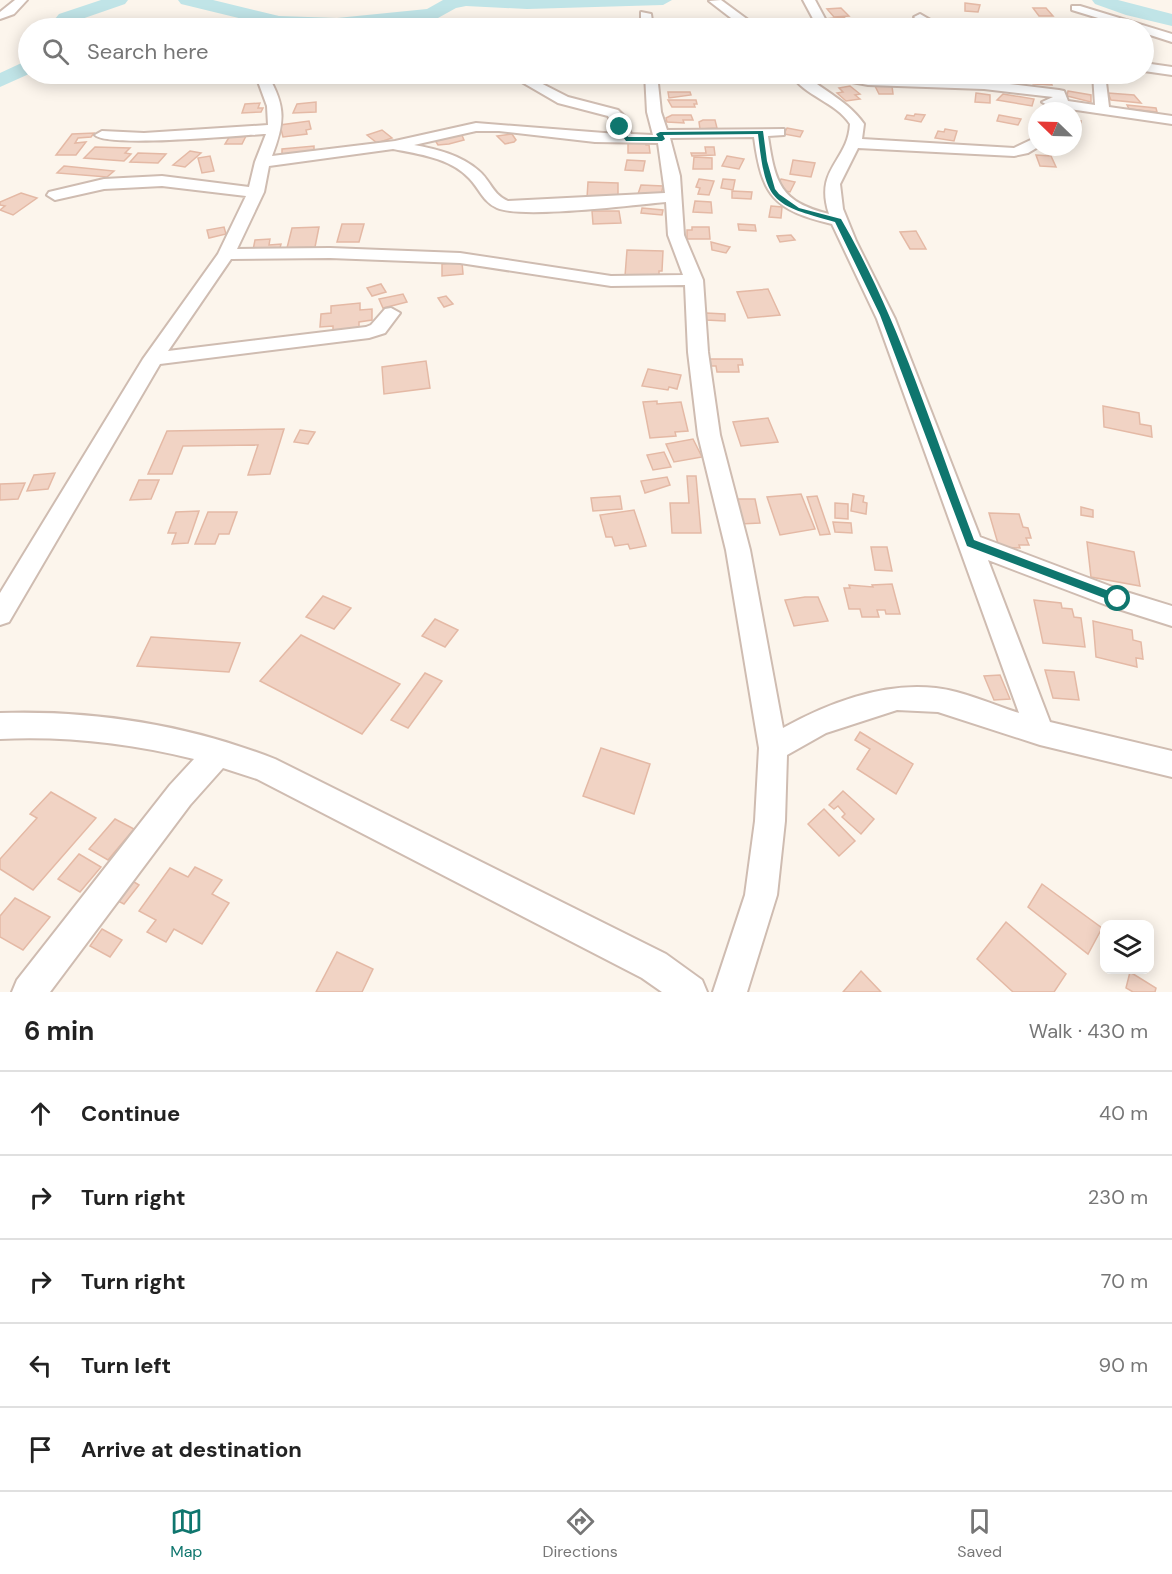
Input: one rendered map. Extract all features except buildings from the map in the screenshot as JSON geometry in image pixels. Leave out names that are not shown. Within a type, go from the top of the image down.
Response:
[{"type":"street","points":[[0,16],[10,12],[21,0]]},
{"type":"street","points":[[809,0],[819,18]]},
{"type":"street","points":[[715,1],[738,18]]},
{"type":"street","points":[[1076,8],[1108,18]]},
{"type":"street","points":[[645,14],[646,18]]},
{"type":"street","points":[[1154,32],[1172,38]]},
{"type":"street","points":[[1154,69],[1172,71]]},
{"type":"street","points":[[0,615],[153,359],[226,254],[256,192],[262,162],[275,129],[274,106],[265,84]]},
{"type":"street","points":[[533,84],[563,100],[613,113],[617,116],[626,139]]},
{"type":"street","points":[[652,84],[654,112],[668,152],[676,235],[694,280],[698,352],[708,426],[738,550],[773,748],[770,821],[761,895],[730,992]]},
{"type":"street","points":[[808,84],[842,106],[855,119],[858,131],[855,143],[836,168],[831,192],[838,221],[884,315],[1040,732]]},
{"type":"street","points":[[1009,84],[1051,92],[1060,96],[1058,102]]},
{"type":"street","points":[[1101,84],[1102,109]]},
{"type":"street","points":[[1037,100],[1044,102]]},
{"type":"street","points":[[1082,108],[1172,120]]},
{"type":"street","points":[[262,162],[393,145],[432,135],[488,127],[626,139],[779,132]]},
{"type":"street","points":[[102,135],[144,137],[275,129]]},
{"type":"street","points":[[760,132],[769,180],[776,196],[796,210],[838,221]]},
{"type":"street","points":[[855,143],[1014,152],[1028,147]]},
{"type":"street","points":[[393,145],[424,150],[455,162],[474,174],[494,201],[505,206],[673,197]]},
{"type":"street","points":[[55,195],[104,184],[162,181],[256,192]]},
{"type":"street","points":[[226,254],[330,253],[460,258],[611,281],[694,280]]},
{"type":"street","points":[[153,359],[328,339],[369,332],[378,329],[391,314]]},
{"type":"street","points":[[970,543],[1118,599],[1172,616]]},
{"type":"street","points":[[773,748],[818,723],[897,698],[938,700],[1040,732],[1172,764]]},
{"type":"street","points":[[0,726],[89,726],[219,752],[265,768],[654,966],[690,992]]},
{"type":"street","points":[[29,992],[180,795],[219,752]]},
{"type":"waterway","points":[[66,18],[119,0]]},
{"type":"waterway","points":[[187,0],[269,18]]},
{"type":"waterway","points":[[405,18],[432,14],[451,3],[466,1],[527,4],[663,0]]},
{"type":"waterway","points":[[1101,0],[1132,11],[1172,20]]},
{"type":"waterway","points":[[0,81],[18,71]]},
{"type":"route","points":[[620,127],[626,139],[662,139],[660,134],[760,132],[771,189],[776,196],[796,210],[838,221],[855,253],[884,315],[970,543],[1118,599]]}]
